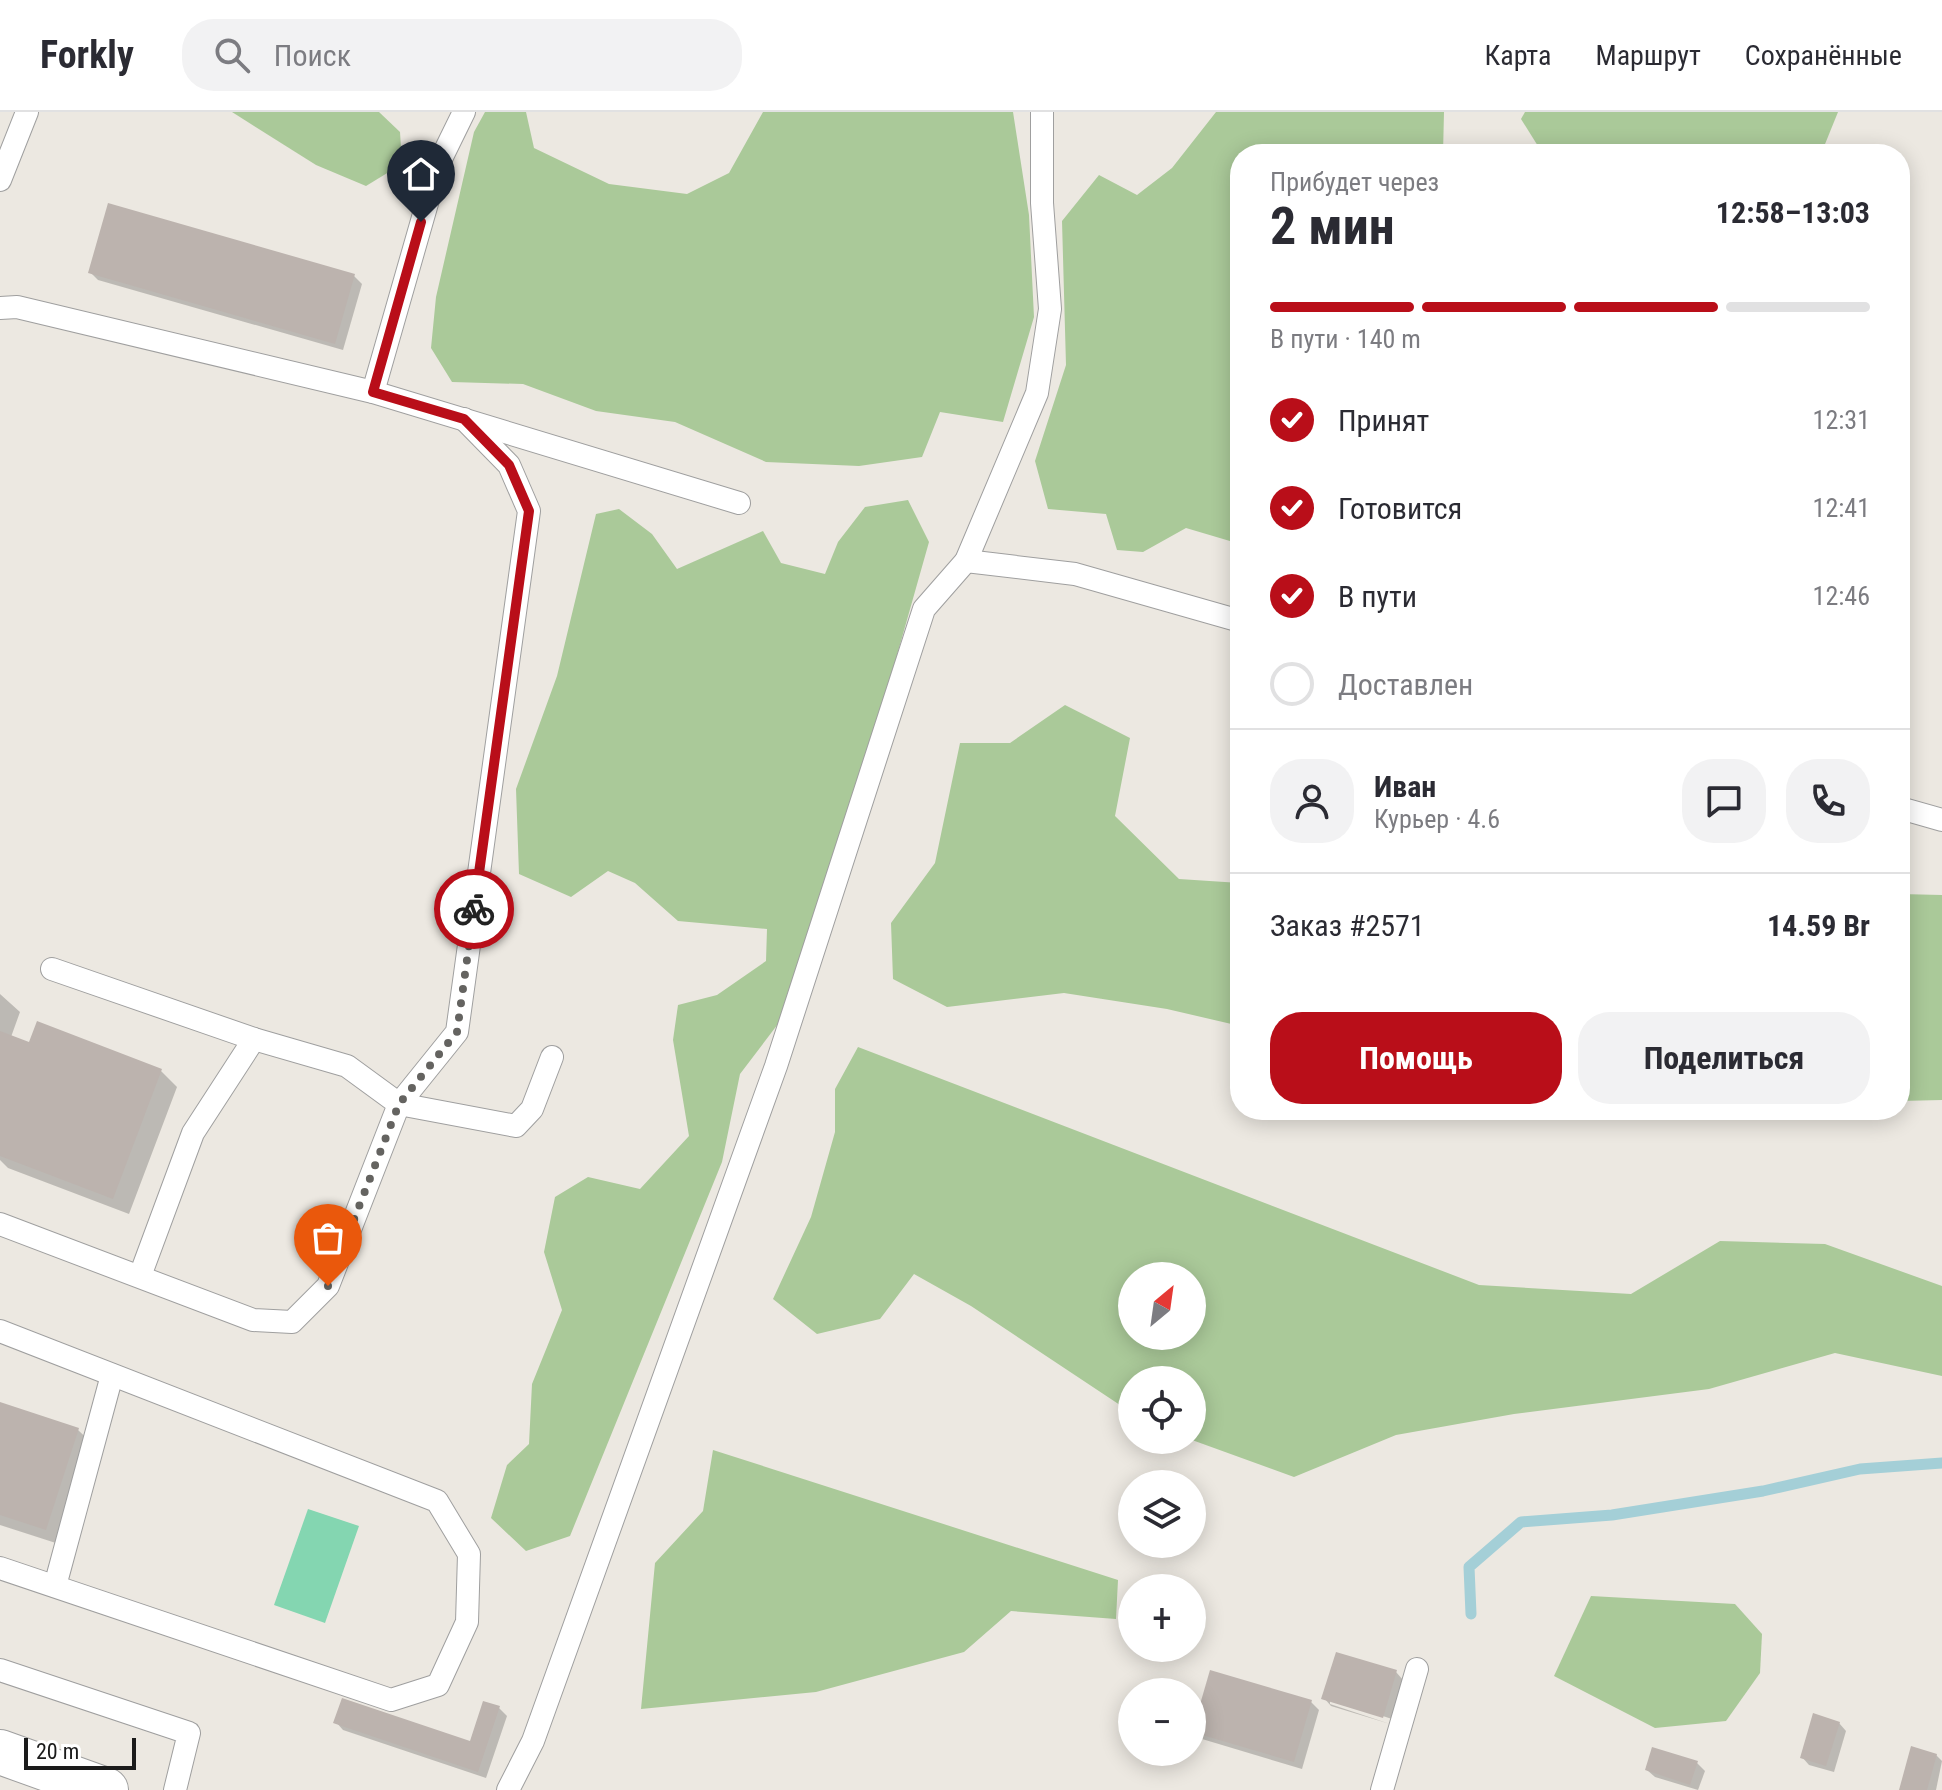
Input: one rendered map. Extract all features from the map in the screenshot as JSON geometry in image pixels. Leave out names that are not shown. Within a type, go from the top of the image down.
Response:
[{"type":"street","points":[[0,1752],[106,1790]]},
{"type":"lane","points":[[0,180],[27,112]]},
{"type":"lane","points":[[373,392],[438,165],[464,112]]},
{"type":"lane","points":[[508,1790],[533,1741],[776,1066],[924,609],[966,561],[1037,393],[1050,309],[1042,203],[1042,112]]},
{"type":"lane","points":[[0,308],[17,307],[373,392],[739,503]]},
{"type":"lane","points":[[0,1224],[253,1320],[292,1322],[328,1286],[399,1104],[457,1032],[529,511],[509,465],[464,419]]},
{"type":"lane","points":[[966,561],[1075,574],[1230,618]]},
{"type":"lane","points":[[1910,811],[1942,820]]},
{"type":"lane","points":[[52,969],[254,1039],[347,1066],[399,1104],[516,1126],[532,1109],[552,1057]]},
{"type":"lane","points":[[140,1276],[193,1133],[254,1039]]},
{"type":"lane","points":[[0,1331],[437,1501],[469,1554],[467,1622],[438,1685],[391,1700],[0,1568]]},
{"type":"lane","points":[[55,1586],[112,1375]]},
{"type":"lane","points":[[1382,1790],[1417,1669]]},
{"type":"lane","points":[[0,1670],[189,1733],[175,1790]]},
{"type":"green space","points":[[232,112],[379,112],[400,132],[402,164],[366,186],[316,165]]},
{"type":"green space","points":[[485,112],[526,112],[534,148],[609,184],[687,194],[729,173],[763,112],[1013,112],[1029,215],[1034,317],[1003,422],[940,412],[922,457],[859,466],[766,462],[675,422],[596,411],[523,384],[452,382],[431,348],[436,297],[474,132]]},
{"type":"green space","points":[[1216,112],[1444,112],[1443,144],[1230,144],[1230,541],[1186,528],[1143,552],[1117,550],[1106,514],[1048,509],[1035,461],[1066,365],[1062,221],[1099,175],[1137,195],[1172,168]]},
{"type":"green space","points":[[1525,112],[1838,112],[1825,144],[1537,144],[1521,119]]},
{"type":"green space","points":[[908,500],[929,542],[888,687],[781,1020],[740,1074],[722,1162],[570,1536],[526,1551],[491,1518],[507,1465],[529,1444],[532,1384],[562,1310],[544,1252],[555,1197],[588,1177],[640,1189],[689,1136],[673,1040],[678,1005],[717,995],[766,961],[767,929],[678,921],[635,883],[608,871],[571,897],[519,874],[516,789],[557,676],[596,514],[619,509],[652,534],[677,569],[763,531],[781,563],[825,574],[838,542],[865,507]]},
{"type":"green space","points":[[1065,705],[1130,738],[1115,816],[1179,879],[1230,882],[1230,1024],[1167,1009],[1064,993],[947,1007],[893,979],[891,923],[935,863],[960,743],[1010,743]]},
{"type":"green space","points":[[1910,894],[1942,895],[1942,1100],[1910,1101]]},
{"type":"green space","points":[[858,1047],[1479,1285],[1631,1294],[1720,1241],[1825,1244],[1942,1286],[1942,1376],[1835,1353],[1709,1389],[1514,1414],[1396,1435],[1294,1477],[1206,1445],[1206,1366],[1118,1366],[1118,1404],[971,1306],[914,1274],[880,1319],[817,1334],[773,1299],[811,1217],[835,1132],[835,1089]]},
{"type":"green space","points":[[713,1450],[1118,1580],[1116,1619],[1011,1611],[964,1652],[816,1692],[641,1709],[655,1563],[703,1511]]},
{"type":"green space","points":[[308,1509],[359,1526],[325,1623],[274,1605]]},
{"type":"green space","points":[[1591,1596],[1735,1604],[1762,1634],[1760,1673],[1726,1721],[1655,1728],[1554,1676]]},
{"type":"building","points":[[108,203],[355,274],[335,344],[88,273]]},
{"type":"building","points":[[37,1021],[162,1069],[113,1199],[0,1156],[0,1031],[29,1042]]},
{"type":"building","points":[[0,1402],[79,1428],[46,1530],[0,1515]]},
{"type":"building","points":[[1336,1652],[1397,1670],[1383,1718],[1321,1699]]},
{"type":"building","points":[[1210,1670],[1312,1700],[1294,1762],[1206,1736],[1206,1684]]},
{"type":"building","points":[[342,1698],[470,1741],[483,1701],[500,1706],[478,1772],[333,1723]]},
{"type":"building","points":[[1813,1713],[1840,1722],[1826,1766],[1800,1758]]},
{"type":"building","points":[[1911,1746],[1937,1754],[1927,1790],[1899,1790]]},
{"type":"building","points":[[1652,1747],[1698,1761],[1690,1785],[1645,1770]]},
{"type":"waterway","points":[[1471,1614],[1469,1567],[1521,1522],[1612,1515],[1763,1491],[1860,1469],[1942,1463]]},
{"type":"way so far","points":[[328,1286],[399,1104],[457,1032],[474,909]]},
{"type":"route","points":[[421,222],[373,392],[464,419],[509,465],[529,511],[474,909]]}]
